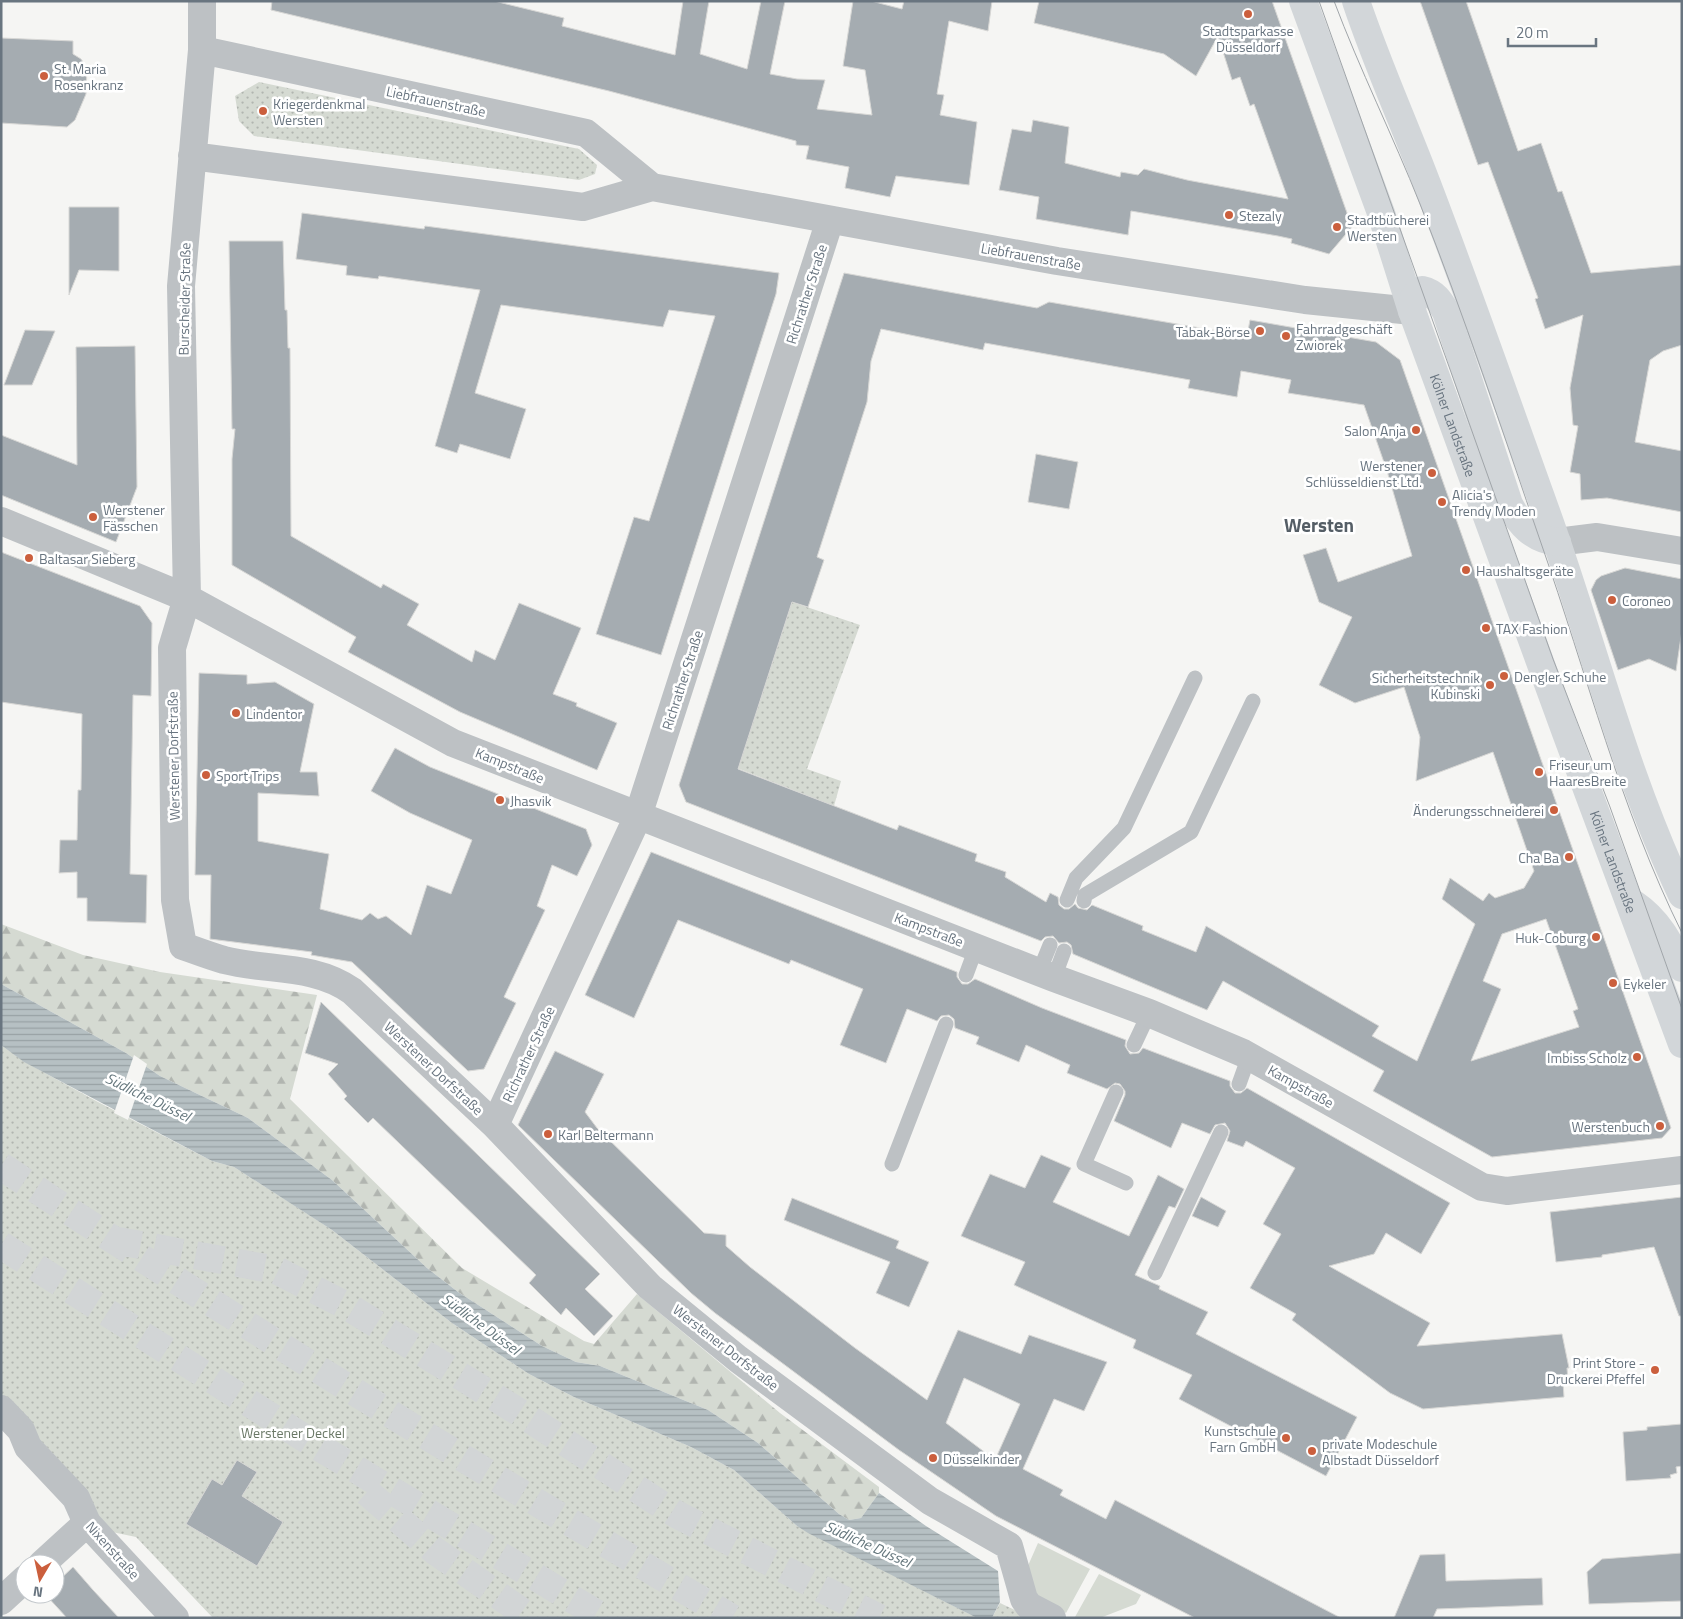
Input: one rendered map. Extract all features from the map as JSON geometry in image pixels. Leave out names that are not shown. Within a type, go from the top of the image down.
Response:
[{"type":"main road","name":"Kölner Landstraße","points":[[1303,1],[1381,213],[1412,311],[1682,1044]]},
{"type":"main road","points":[[1356,1],[1370,42],[1451,247],[1557,542],[1617,734],[1658,845],[1682,895]]},
{"type":"main road","points":[[1412,311],[1414,297],[1422,290],[1436,296],[1446,312],[1509,504],[1518,521],[1528,531],[1557,542]]},
{"type":"main road","points":[[1630,902],[1647,913],[1666,934],[1682,968]]},
{"type":"street","name":"Burscheider Straße","points":[[187,598],[181,286],[202,50],[202,1]]},
{"type":"street","name":"Liebfrauenstraße","points":[[202,50],[586,133],[652,187]]},
{"type":"street","name":"Liebfrauenstraße","points":[[192,156],[583,207],[652,187],[1057,260],[1305,300],[1412,311]]},
{"type":"street","name":"Richrather Straße","points":[[495,1125],[638,816],[830,220]]},
{"type":"street","points":[[1,521],[187,598]]},
{"type":"street","points":[[1557,542],[1597,538],[1682,551]]},
{"type":"street","name":"Kampstraße","points":[[187,598],[453,743],[976,948],[1149,1013],[1249,1056],[1482,1187],[1507,1191],[1682,1170]]},
{"type":"street","name":"Werstener Dorfstraße","points":[[187,598],[172,648],[175,900],[183,946],[225,960],[302,972],[338,981],[352,991],[495,1125],[650,1287],[738,1359],[930,1501],[1009,1546],[1024,1599],[1029,1606],[1052,1618]]},
{"type":"street","name":"Nixenstraße","points":[[1,1409],[21,1430],[28,1447],[76,1498],[87,1523],[175,1618]]},
{"type":"street","points":[[53,1554],[87,1523]]},
{"type":"street","points":[[1,1601],[15,1588]]},
{"type":"lane","points":[[1067,900],[1076,878],[1124,828],[1195,678]]},
{"type":"lane","points":[[1084,901],[1085,895],[1191,832],[1253,701]]},
{"type":"lane","points":[[966,975],[976,948]]},
{"type":"lane","points":[[1046,975],[1057,948]]},
{"type":"lane","points":[[1134,1045],[1149,1013]]},
{"type":"lane","points":[[892,1164],[946,1024]]},
{"type":"lane","points":[[1239,1084],[1249,1056]]},
{"type":"lane","points":[[1116,1092],[1084,1164],[1126,1182]]},
{"type":"lane","points":[[1155,1273],[1221,1132]]},
{"type":"green space","points":[[259,82],[579,149],[597,165],[595,174],[579,180],[254,136],[239,121],[235,96]]},
{"type":"green space","points":[[792,602],[860,625],[807,769],[841,781],[834,806],[737,768]]},
{"type":"green space","points":[[1,924],[83,955],[160,972],[317,995],[290,1099],[462,1268],[584,1341],[594,1344],[637,1294],[780,1413],[879,1487],[879,1493],[861,1518],[849,1520],[839,1514],[758,1443],[708,1410],[600,1366],[576,1362],[542,1346],[458,1292],[427,1268],[332,1180],[248,1118],[160,1076],[126,1053],[1,984]]},
{"type":"green space","name":"Werstener Deckel","points":[[1,1045],[25,1062],[98,1102],[212,1161],[234,1167],[332,1230],[452,1323],[529,1374],[574,1397],[691,1447],[734,1470],[797,1526],[977,1618],[213,1618],[136,1537],[112,1532],[1,1401]]},
{"type":"green space","points":[[1038,1543],[1090,1569],[1066,1613],[1034,1594],[1027,1568]]},
{"type":"green space","points":[[1099,1574],[1141,1595],[1136,1604],[1100,1618],[1075,1617]]},
{"type":"green space","points":[[1000,1603],[1032,1618],[992,1618]]},
{"type":"water","name":"Südliche Düssel","points":[[1,984],[126,1053],[160,1076],[248,1118],[332,1180],[427,1268],[458,1292],[542,1346],[576,1362],[600,1366],[708,1410],[758,1443],[839,1514],[849,1520],[861,1518],[879,1493],[926,1526],[998,1571],[1000,1602],[992,1618],[977,1618],[808,1533],[797,1526],[734,1470],[691,1447],[574,1397],[529,1374],[452,1323],[332,1230],[234,1167],[212,1161],[24,1062],[1,1045]]},
{"type":"pier","points":[[134,1055],[147,1064],[128,1120],[114,1113]]},
{"type":"building","points":[[272,1],[494,1],[564,18],[562,26],[675,55],[683,1],[709,1],[700,54],[747,69],[761,1],[785,1],[770,74],[797,79],[825,80],[817,109],[872,115],[865,70],[843,66],[853,1],[871,1],[902,9],[904,1],[992,1],[988,31],[949,21],[937,94],[944,95],[940,115],[977,122],[969,185],[896,176],[890,197],[845,188],[849,167],[806,159],[809,146],[796,145],[796,141],[609,91],[271,10]]},
{"type":"building","points":[[1039,1],[1272,1],[1352,227],[1329,254],[1291,243],[1292,239],[1131,211],[1128,235],[1036,219],[1039,197],[999,190],[1012,129],[1031,132],[1033,120],[1069,127],[1065,163],[1120,177],[1121,172],[1138,175],[1144,169],[1187,180],[1288,199],[1254,104],[1250,106],[1240,77],[1232,80],[1218,36],[1196,76],[1164,54],[1034,23]]},
{"type":"building","points":[[1420,1],[1466,1],[1518,151],[1541,143],[1558,192],[1562,191],[1591,273],[1682,265],[1682,345],[1663,351],[1650,360],[1635,442],[1682,451],[1682,512],[1607,498],[1581,500],[1580,474],[1570,472],[1578,426],[1573,425],[1570,388],[1583,315],[1545,329],[1535,299],[1538,298],[1488,162],[1478,165]]},
{"type":"building","name":"St. Maria Rosenkranz","points":[[1,38],[73,41],[73,54],[81,59],[87,68],[86,94],[75,120],[67,127],[1,123]]},
{"type":"building","points":[[69,207],[119,207],[119,271],[79,270],[69,295]]},
{"type":"building","points":[[302,213],[424,229],[425,226],[779,273],[776,294],[661,655],[596,634],[634,517],[649,521],[715,316],[669,310],[663,327],[501,305],[475,393],[526,409],[510,459],[460,444],[457,453],[435,446],[480,290],[379,276],[378,279],[346,275],[347,266],[296,259]]},
{"type":"building","points":[[229,241],[283,241],[285,310],[287,310],[288,348],[290,348],[291,536],[381,588],[383,584],[419,604],[407,625],[472,662],[475,650],[495,660],[519,603],[581,628],[553,694],[577,703],[576,706],[617,723],[597,770],[460,712],[348,652],[356,637],[232,565],[232,459],[235,429],[232,429]]},
{"type":"building","points":[[844,273],[1037,308],[1049,302],[1247,336],[1250,320],[1376,342],[1400,360],[1671,1128],[1662,1138],[1492,1157],[1373,1091],[1384,1071],[1223,981],[1207,1010],[1073,954],[1071,945],[1067,942],[1059,943],[1053,936],[1045,937],[1041,941],[686,802],[679,785]],"holes":[[[881,329],[983,350],[985,343],[1190,380],[1188,388],[1237,397],[1241,371],[1291,380],[1288,393],[1364,405],[1387,471],[1412,556],[1338,582],[1326,548],[1303,555],[1319,602],[1352,617],[1319,685],[1355,703],[1404,687],[1420,737],[1416,781],[1493,752],[1534,871],[1524,888],[1495,898],[1489,893],[1483,901],[1450,878],[1442,899],[1475,924],[1417,1061],[1372,1036],[1379,1026],[1206,926],[1196,952],[1142,930],[1143,926],[1092,905],[1087,910],[1078,908],[1075,904],[1069,909],[1064,909],[1059,905],[1058,897],[1050,893],[1046,902],[1005,877],[1006,872],[975,861],[977,854],[899,825],[897,830],[738,769],[792,602],[808,607],[824,560],[817,557],[867,402],[871,361]],[[1546,919],[1578,1009],[1573,1011],[1579,1027],[1471,1061],[1501,989],[1483,981],[1502,934]]]},
{"type":"building","points":[[25,330],[55,331],[32,385],[4,385]]},
{"type":"building","points":[[135,346],[137,487],[116,542],[1,495],[1,435],[77,465],[76,347]]},
{"type":"building","points":[[1036,454],[1078,462],[1069,509],[1028,502]]},
{"type":"building","points":[[1,552],[140,606],[152,623],[151,696],[133,695],[130,874],[147,875],[146,923],[87,921],[87,898],[77,898],[77,872],[59,873],[60,840],[77,840],[78,790],[81,790],[82,714],[1,702]]},
{"type":"building","points":[[1625,568],[1682,579],[1682,630],[1676,671],[1649,659],[1618,670],[1591,590],[1596,580],[1601,576]]},
{"type":"building","points":[[199,673],[247,675],[247,684],[275,682],[314,704],[300,772],[317,772],[319,796],[258,793],[258,841],[329,854],[320,909],[362,920],[370,913],[378,919],[386,916],[411,935],[427,885],[451,894],[472,840],[410,813],[371,791],[395,748],[430,767],[586,829],[592,845],[577,876],[552,865],[537,906],[545,910],[504,997],[516,1003],[484,1069],[468,1071],[352,962],[311,955],[312,952],[210,939],[211,875],[195,875]]},
{"type":"building","points":[[651,852],[957,972],[957,977],[962,984],[968,984],[975,979],[1042,1008],[1126,1040],[1125,1046],[1130,1054],[1139,1053],[1143,1048],[1230,1081],[1230,1086],[1235,1093],[1241,1093],[1247,1088],[1450,1203],[1421,1254],[1386,1233],[1374,1254],[1329,1266],[1430,1323],[1417,1346],[1562,1334],[1569,1368],[1567,1368],[1568,1381],[1563,1382],[1564,1397],[1423,1409],[1390,1393],[1292,1320],[1296,1314],[1250,1288],[1281,1234],[1263,1224],[1295,1168],[1246,1141],[1243,1147],[1227,1141],[1230,1131],[1225,1123],[1215,1125],[1210,1134],[1182,1123],[1171,1148],[1114,1121],[1125,1095],[1125,1091],[1120,1084],[1115,1083],[1107,1089],[1067,1073],[1070,1065],[1026,1045],[1019,1062],[976,1044],[979,1037],[955,1028],[954,1019],[949,1015],[941,1016],[937,1021],[907,1009],[886,1063],[840,1045],[863,989],[791,960],[789,964],[678,920],[634,1018],[585,995]]},
{"type":"building","points":[[321,1002],[600,1274],[585,1289],[613,1316],[594,1336],[566,1308],[561,1315],[529,1283],[536,1275],[373,1118],[368,1123],[344,1099],[347,1096],[328,1074],[338,1064],[305,1053]]},
{"type":"building","points":[[555,1051],[604,1074],[585,1112],[597,1128],[704,1233],[726,1235],[726,1246],[750,1267],[855,1348],[927,1400],[958,1330],[1021,1354],[1029,1335],[1107,1362],[1084,1411],[1054,1399],[1023,1469],[1063,1490],[1060,1495],[1106,1519],[1115,1500],[1341,1618],[1195,1618],[996,1516],[899,1450],[715,1313],[691,1293],[518,1125]],"holes":[[[964,1378],[1020,1404],[995,1460],[946,1423]]]},
{"type":"building","points":[[1041,1155],[1071,1168],[1053,1202],[1129,1236],[1158,1175],[1184,1189],[1175,1208],[1169,1206],[1135,1275],[1160,1286],[1159,1289],[1208,1312],[1196,1334],[1357,1417],[1326,1476],[1179,1399],[1192,1375],[1133,1348],[1136,1340],[1014,1285],[1025,1262],[961,1236],[990,1174],[1025,1188]]},
{"type":"building","points":[[1201,1197],[1226,1211],[1218,1227],[1192,1216]]},
{"type":"building","points":[[1682,1197],[1682,1316],[1679,1316],[1654,1247],[1602,1255],[1602,1257],[1556,1262],[1550,1212]]},
{"type":"building","points":[[792,1198],[899,1241],[896,1248],[929,1262],[909,1307],[876,1293],[890,1262],[784,1220]]},
{"type":"building","points":[[1682,1424],[1682,1466],[1676,1467],[1677,1473],[1670,1475],[1671,1478],[1626,1481],[1623,1432],[1647,1430],[1647,1427]]},
{"type":"building","points":[[237,1460],[257,1472],[242,1496],[283,1522],[257,1566],[186,1524],[212,1479],[222,1485]]},
{"type":"building","points":[[1682,1553],[1682,1601],[1589,1604],[1587,1572],[1602,1559]]},
{"type":"building","points":[[1445,1554],[1446,1581],[1542,1578],[1543,1605],[1437,1609],[1433,1618],[1394,1618],[1420,1555]]},
{"type":"building","points":[[73,1567],[119,1618],[67,1618],[54,1604],[65,1604],[65,1575]]},
{"type":"tunnel","points":[[1,1166],[272,1341],[547,1509],[732,1618]]},
{"type":"tunnel","points":[[113,1240],[276,1270],[347,1306],[514,1409],[676,1514],[879,1618]]},
{"type":"tunnel","points":[[1,1245],[309,1441],[604,1618]]},
{"type":"tunnel","points":[[367,1492],[435,1551],[531,1618]]},
{"type":"tram line","points":[[1319,1],[1553,659],[1610,807],[1682,1009]]},
{"type":"tram line","points":[[1334,1],[1410,179],[1452,288],[1558,592],[1622,789],[1640,838],[1682,933]]},
{"type":"place","name":"Stadtsparkasse Düsseldorf","points":[[1248,14]]},
{"type":"place","name":"St. Maria Rosenkranz","points":[[44,76]]},
{"type":"place","name":"Kriegerdenkmal Wersten","points":[[263,111]]},
{"type":"place","name":"Stezaly","points":[[1229,215]]},
{"type":"place","name":"Stadtbücherei Wersten","points":[[1337,227]]},
{"type":"place","name":"Tabak-Börse","points":[[1260,331]]},
{"type":"place","name":"Fahrradgeschäft Zwiorek","points":[[1286,336]]},
{"type":"place","name":"Salon Anja","points":[[1416,430]]},
{"type":"place","name":"Werstener Schlüsseldienst Ltd.","points":[[1432,473]]},
{"type":"place","name":"Alicia's Trendy Moden","points":[[1442,502]]},
{"type":"place","name":"Werstener Fässchen","points":[[93,517]]},
{"type":"place","name":"Baltasar Sieberg","points":[[29,558]]},
{"type":"place","name":"Haushaltsgeräte","points":[[1466,570]]},
{"type":"place","name":"Coroneo","points":[[1612,600]]},
{"type":"place","name":"TAX Fashion","points":[[1486,628]]},
{"type":"place","name":"Dengler Schuhe","points":[[1504,676]]},
{"type":"place","name":"Sicherheitstechnik Kubinski","points":[[1490,685]]},
{"type":"place","name":"Lindentor","points":[[236,713]]},
{"type":"place","name":"Friseur um HaaresBreite","points":[[1539,772]]},
{"type":"place","name":"Sport Trips","points":[[206,775]]},
{"type":"place","name":"Jhasvik","points":[[500,800]]},
{"type":"place","name":"Änderungsschneiderei","points":[[1554,810]]},
{"type":"place","name":"Cha Ba","points":[[1569,857]]},
{"type":"place","name":"Huk-Coburg","points":[[1596,937]]},
{"type":"place","name":"Eykeler","points":[[1613,983]]},
{"type":"place","name":"Imbiss Scholz","points":[[1637,1057]]},
{"type":"place","name":"Werstenbuch","points":[[1660,1126]]},
{"type":"place","name":"Karl Beltermann","points":[[548,1134]]},
{"type":"place","name":"Print Store - Druckerei Pfeffel","points":[[1655,1370]]},
{"type":"place","name":"Kunstschule Farn GmbH","points":[[1286,1438]]},
{"type":"place","name":"private Modeschule Albstadt Düsseldorf","points":[[1312,1451]]},
{"type":"place","name":"Düsselkinder","points":[[933,1458]]},
{"type":"district","name":"Wersten","points":[[1319,524]]}]
